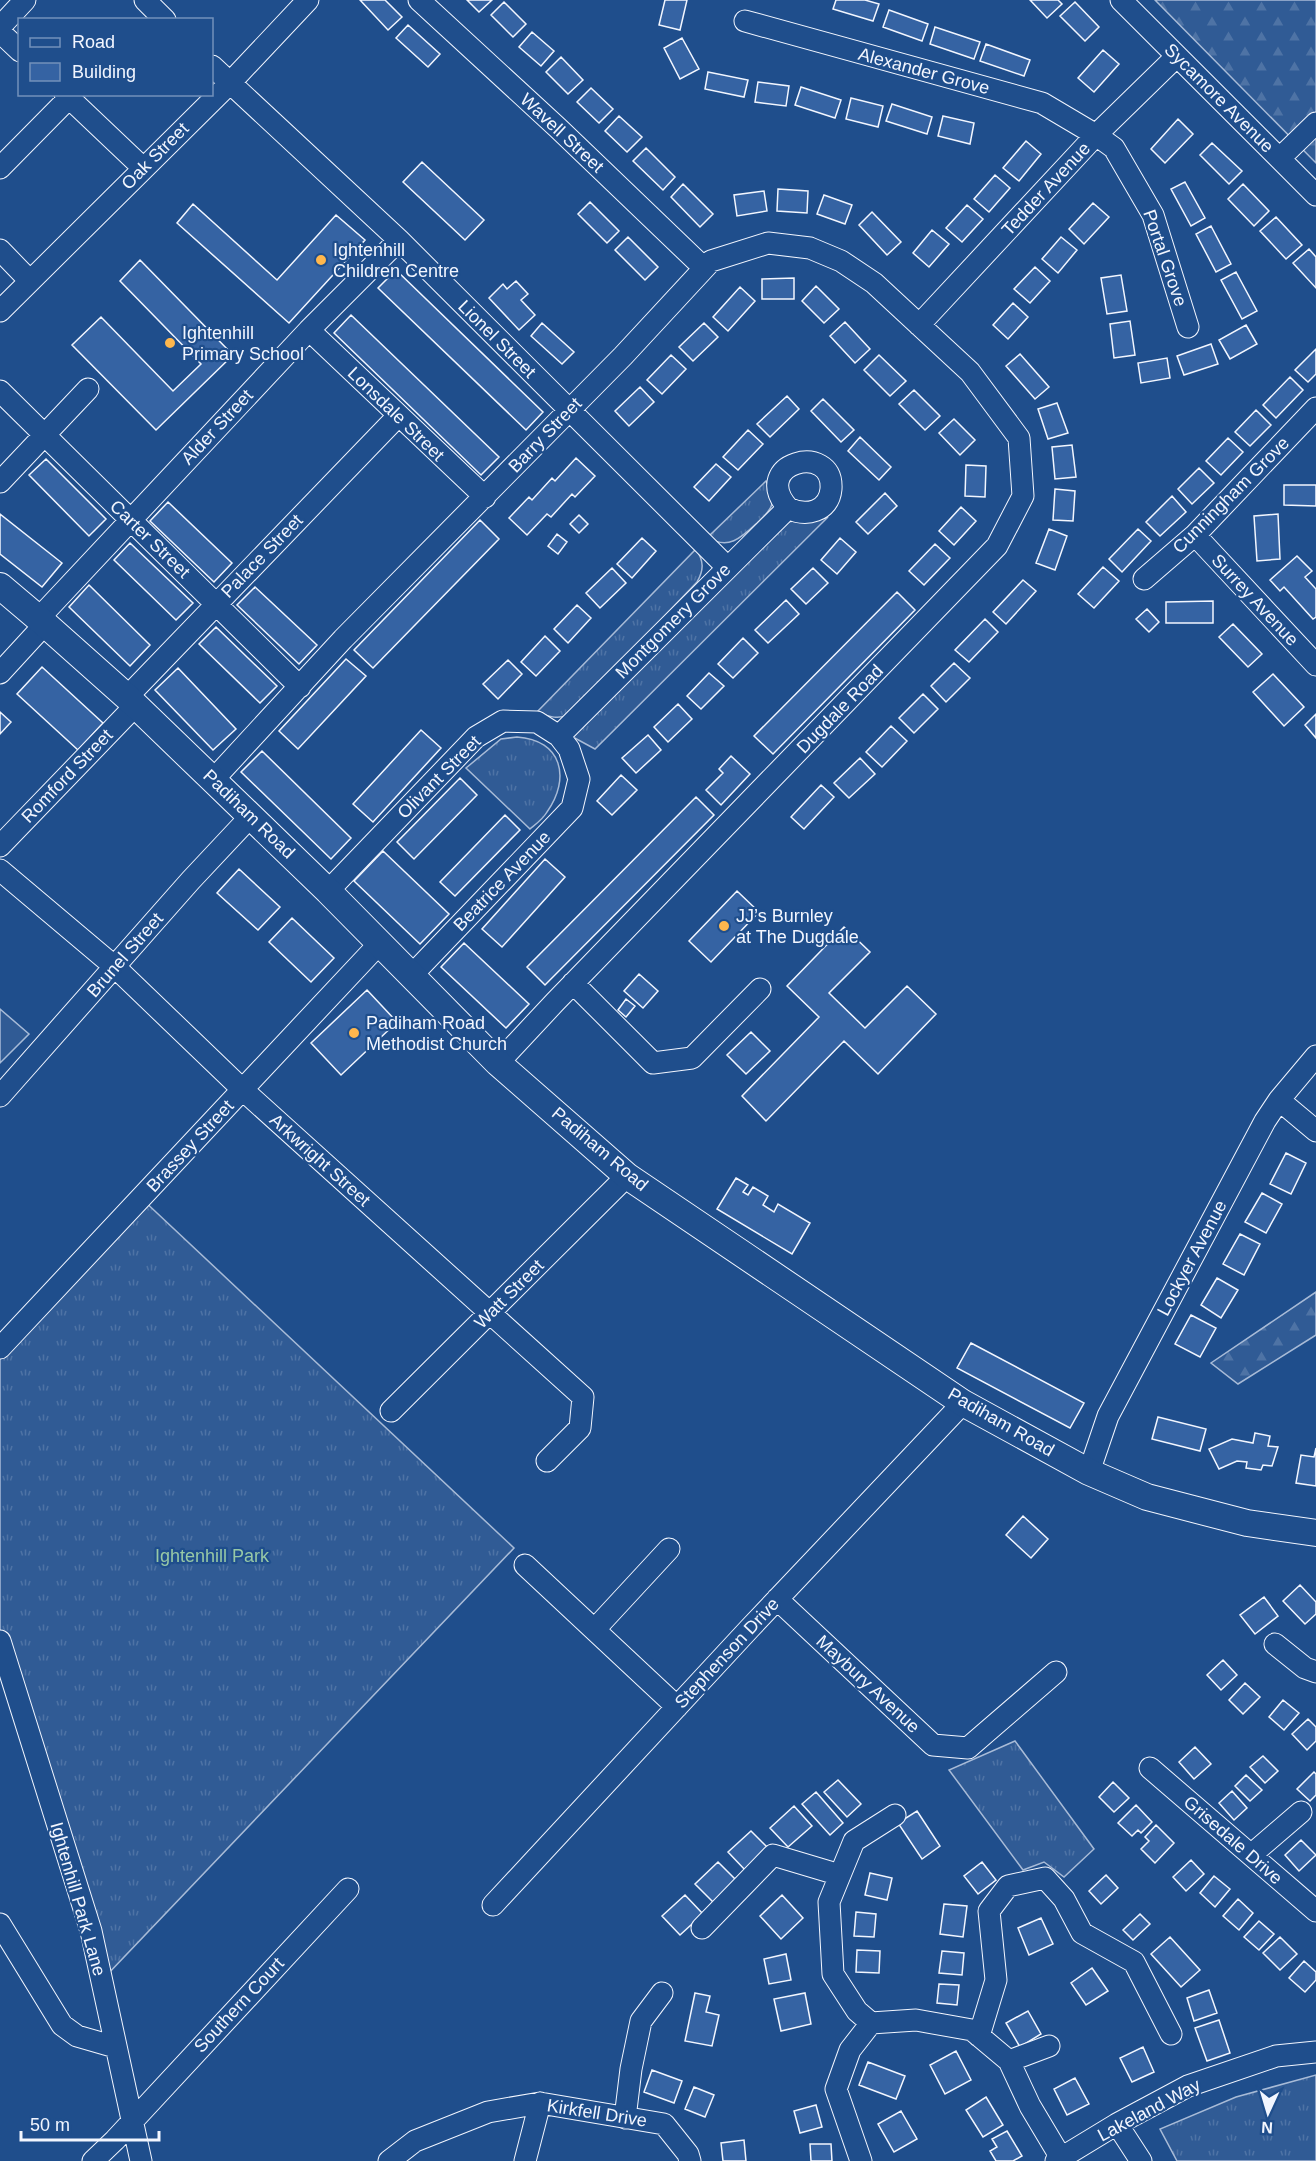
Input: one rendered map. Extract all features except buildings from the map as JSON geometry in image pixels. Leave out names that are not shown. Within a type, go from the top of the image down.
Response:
[{"type":"main road","name":"Padiham Road","points":[[0,586],[131,701],[328,891],[498,1063],[627,1176],[963,1403],[1089,1472],[1147,1497],[1247,1523],[1316,1533]]},
{"type":"street","points":[[0,27],[25,0]]},
{"type":"street","points":[[145,0],[163,18]]},
{"type":"street","name":"Oak Street","points":[[0,311],[229,84],[308,0]]},
{"type":"street","name":"Wavell Street","points":[[419,0],[558,128],[704,268]]},
{"type":"street","name":"Sycamore Avenue","points":[[1121,0],[1316,195]]},
{"type":"street","name":"Alexander Grove","points":[[745,21],[1042,103],[1096,135]]},
{"type":"street","points":[[0,33],[18,49]]},
{"type":"street","name":"Tedder Avenue","points":[[919,325],[1096,135],[1177,56]]},
{"type":"street","name":"Lionel Street","points":[[213,67],[399,240],[727,567]]},
{"type":"street","points":[[0,168],[67,96],[143,168]]},
{"type":"street","points":[[1280,159],[1316,123]]},
{"type":"street","name":"Portal Grove","points":[[1096,135],[1114,148],[1153,215],[1188,327]]},
{"type":"street","name":"Alder Street","points":[[0,672],[130,519],[309,330],[399,240]]},
{"type":"street","name":"Barry Street","points":[[213,780],[343,639],[569,411],[711,261],[768,243],[810,248],[841,261],[873,283],[919,325]]},
{"type":"street","points":[[0,250],[30,280]]},
{"type":"street","name":"Dugdale Road","points":[[498,1063],[997,546],[1023,496],[1019,438],[970,372],[919,325]]},
{"type":"street","name":"Lonsdale Street","points":[[309,330],[484,497]]},
{"type":"street","points":[[0,482],[88,388]]},
{"type":"street","name":"Carter Street","points":[[0,391],[300,687]]},
{"type":"street","name":"Palace Street","points":[[131,701],[216,604],[398,416]]},
{"type":"street","name":"Cunningham Grove","points":[[1144,579],[1195,535],[1313,417]]},
{"type":"street","name":"Montgomery Grove","points":[[559,736],[788,508]]},
{"type":"street","name":"Surrey Avenue","points":[[1195,535],[1316,664]]},
{"type":"street","name":"Romford Street","points":[[0,846],[131,701]]},
{"type":"street","name":"Olivant Street","points":[[328,891],[476,737],[503,721],[537,722],[559,736]]},
{"type":"street","name":"Beatrice Avenue","points":[[411,975],[572,808],[579,779],[569,749],[559,736]]},
{"type":"street","name":"Brunel Street","points":[[0,1096],[191,880],[251,816]]},
{"type":"street","name":"Arkwright Street","points":[[0,870],[115,967],[243,1090],[583,1397],[580,1428],[547,1461]]},
{"type":"street","name":"Brassey Street","points":[[0,1348],[380,944]]},
{"type":"street","points":[[573,984],[653,1063],[692,1058],[759,988]]},
{"type":"street","name":"Lockyer Avenue","points":[[1089,1472],[1108,1416],[1265,1121],[1278,1101],[1316,1056]]},
{"type":"street","points":[[1278,1101],[1316,1131]]},
{"type":"street","name":"Watt Street","points":[[391,1411],[627,1176]]},
{"type":"street","name":"Stephenson Drive","points":[[493,1905],[777,1599],[963,1403]]},
{"type":"street","points":[[595,1629],[669,1549]]},
{"type":"street","points":[[525,1564],[676,1707]]},
{"type":"street","name":"Maybury Avenue","points":[[777,1599],[933,1745],[968,1748],[1056,1672]]},
{"type":"street","name":"Ightenhill Park Lane","points":[[0,1641],[91,1931],[130,2121],[141,2161]]},
{"type":"street","points":[[1275,1644],[1305,1668],[1316,1672]]},
{"type":"street","name":"Grisedale Drive","points":[[1149,1768],[1316,1911]]},
{"type":"street","points":[[1251,1856],[1301,1812]]},
{"type":"street","points":[[895,1815],[854,1841],[829,1902],[833,1974],[857,2011],[871,2023],[916,2020],[972,2030],[1009,2061],[1058,2159]]},
{"type":"street","points":[[702,1928],[773,1855],[840,1875]]},
{"type":"street","points":[[979,2036],[996,1980],[989,1911],[1008,1886],[1045,1878],[1064,1899],[1082,1933],[1134,1962],[1171,2034]]},
{"type":"street","name":"Southern Court","points":[[93,2161],[348,1889]]},
{"type":"street","points":[[0,1924],[62,2025],[77,2036],[115,2047]]},
{"type":"street","points":[[625,2118],[631,2069],[641,2021],[662,1993]]},
{"type":"street","points":[[861,2161],[836,2089],[850,2050],[871,2023]]},
{"type":"street","points":[[1009,2061],[1049,2046]]},
{"type":"street","name":"Lakeland Way","points":[[1058,2159],[1188,2086],[1276,2056],[1316,2052]]},
{"type":"street","points":[[525,2161],[540,2103]]},
{"type":"street","name":"Kirkfell Drive","points":[[389,2161],[416,2141],[488,2112],[540,2103],[664,2124],[688,2154],[690,2161]]},
{"type":"street","points":[[1117,2124],[1141,2161]]},
{"type":"green space","points":[[1155,0],[1316,0],[1316,163]]},
{"type":"green space","points":[[766,481],[771,492],[772,504],[763,517],[746,533],[734,540],[722,543],[708,537]]},
{"type":"green space","points":[[828,517],[595,749],[571,736],[785,523]]},
{"type":"green space","points":[[696,549],[702,566],[697,582],[571,714],[554,717],[537,712]]},
{"type":"green space","points":[[517,737],[544,745],[553,753],[560,774],[559,786],[554,799],[544,817],[530,829],[466,768],[501,739]]},
{"type":"green space","points":[[0,1009],[29,1034],[0,1063]]},
{"type":"green space","name":"Ightenhill Park","points":[[141,1198],[514,1548],[104,1978],[0,1655],[0,1348]]},
{"type":"green space","points":[[1316,1292],[1316,1335],[1238,1384],[1211,1363]]},
{"type":"green space","points":[[1015,1741],[1094,1849],[1064,1877],[1044,1862],[1023,1870],[949,1770]]},
{"type":"green space","points":[[1316,2075],[1316,2161],[1177,2161],[1160,2129],[1236,2097]]},
{"type":"place","name":"Ightenhill Children Centre","points":[[321,260]]},
{"type":"place","name":"Ightenhill Primary School","points":[[170,343]]},
{"type":"place","name":"JJ’s Burnley at The Dugdale","points":[[724,926]]},
{"type":"place","name":"Padiham Road Methodist Church","points":[[354,1033]]}]
